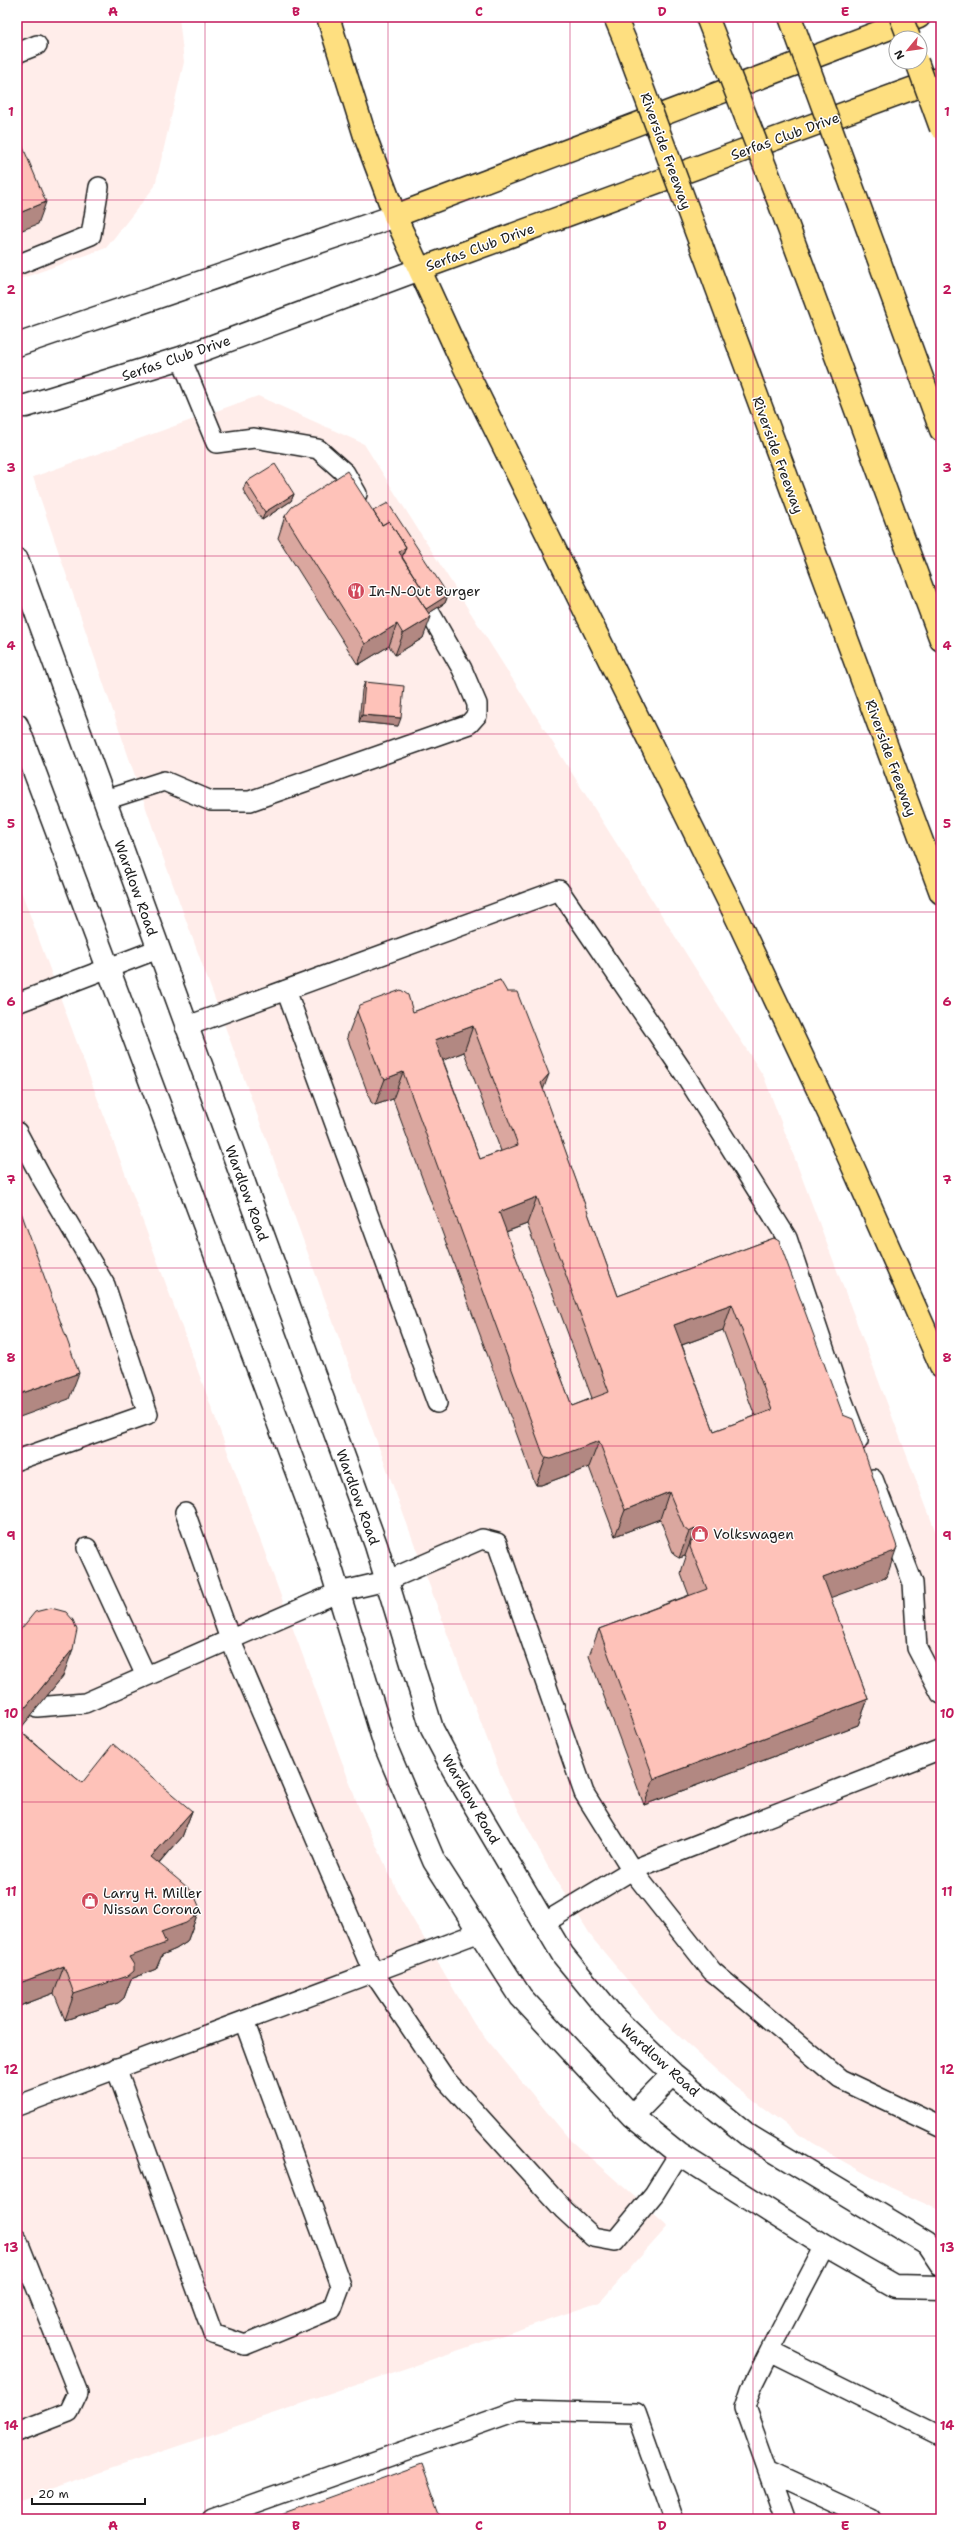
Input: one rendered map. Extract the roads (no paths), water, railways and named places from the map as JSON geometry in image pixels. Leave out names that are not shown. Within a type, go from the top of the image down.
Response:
[{"type":"main road","points":[[328,17],[366,136],[395,216],[461,360],[728,901],[835,1126],[941,1366]]},
{"type":"main road","name":"Riverside Freeway","points":[[615,17],[941,893]]},
{"type":"main road","points":[[707,17],[779,202],[941,640]]},
{"type":"main road","points":[[790,17],[941,430]]},
{"type":"main road","points":[[901,17],[906,30]]},
{"type":"main road","points":[[395,216],[920,17]]},
{"type":"main road","points":[[920,70],[941,128]]},
{"type":"main road","name":"Serfas Club Drive","points":[[420,269],[941,78]]},
{"type":"street","points":[[17,345],[395,216]]},
{"type":"street","name":"Serfas Club Drive","points":[[17,406],[26,406],[181,358],[420,269]]},
{"type":"street","name":"Wardlow Road","points":[[17,560],[376,1545],[432,1729],[453,1769],[563,1955],[613,2016],[673,2074],[749,2136],[928,2243],[941,2264]]},
{"type":"street","points":[[17,725],[324,1542],[385,1745],[434,1861],[521,1996],[632,2116],[680,2154],[825,2246],[895,2286],[941,2287]]},
{"type":"street","points":[[632,2116],[673,2074]]},
{"type":"lane","points":[[17,53],[37,45]]},
{"type":"lane","points":[[17,265],[91,235],[99,187]]},
{"type":"lane","points":[[181,358],[216,444],[254,438],[318,449],[345,473],[368,512]]},
{"type":"lane","points":[[105,800],[164,781],[211,801],[250,801],[469,724],[477,715],[477,704],[462,669],[438,630],[431,613],[406,572]]},
{"type":"lane","points":[[186,1027],[559,890],[684,1073],[787,1238],[835,1382],[913,1584],[917,1648],[941,1694]]},
{"type":"lane","points":[[17,1003],[158,949]]},
{"type":"lane","points":[[286,990],[437,1403]]},
{"type":"lane","points":[[17,1132],[41,1178],[105,1285],[148,1414],[17,1460]]},
{"type":"lane","points":[[185,1512],[230,1639],[373,1972],[446,2080],[564,2210],[593,2237],[615,2241],[654,2194],[680,2154]]},
{"type":"lane","points":[[38,1707],[84,1703],[339,1592],[386,1581],[482,1539],[497,1543],[584,1793],[632,1870],[712,1971],[840,2079],[941,2128]]},
{"type":"lane","points":[[87,1548],[146,1676]]},
{"type":"lane","points":[[544,1923],[632,1870],[941,1749]]},
{"type":"lane","points":[[17,2106],[480,1932]]},
{"type":"lane","points":[[116,2068],[214,2334],[245,2345],[332,2309],[341,2284],[244,2021]]},
{"type":"lane","points":[[17,2239],[78,2393],[69,2412],[17,2432]]},
{"type":"lane","points":[[785,2519],[745,2406],[751,2389],[770,2351],[825,2246]]},
{"type":"lane","points":[[770,2351],[941,2436]]},
{"type":"lane","points":[[212,2519],[519,2410],[636,2413],[674,2519]]},
{"type":"lane","points":[[768,2471],[872,2519]]},
{"type":"place","name":"In-N-Out Burger","points":[[356,591]]},
{"type":"place","name":"Volkswagen","points":[[700,1534]]},
{"type":"place","name":"Larry H. Miller Nissan Corona","points":[[90,1901]]}]
